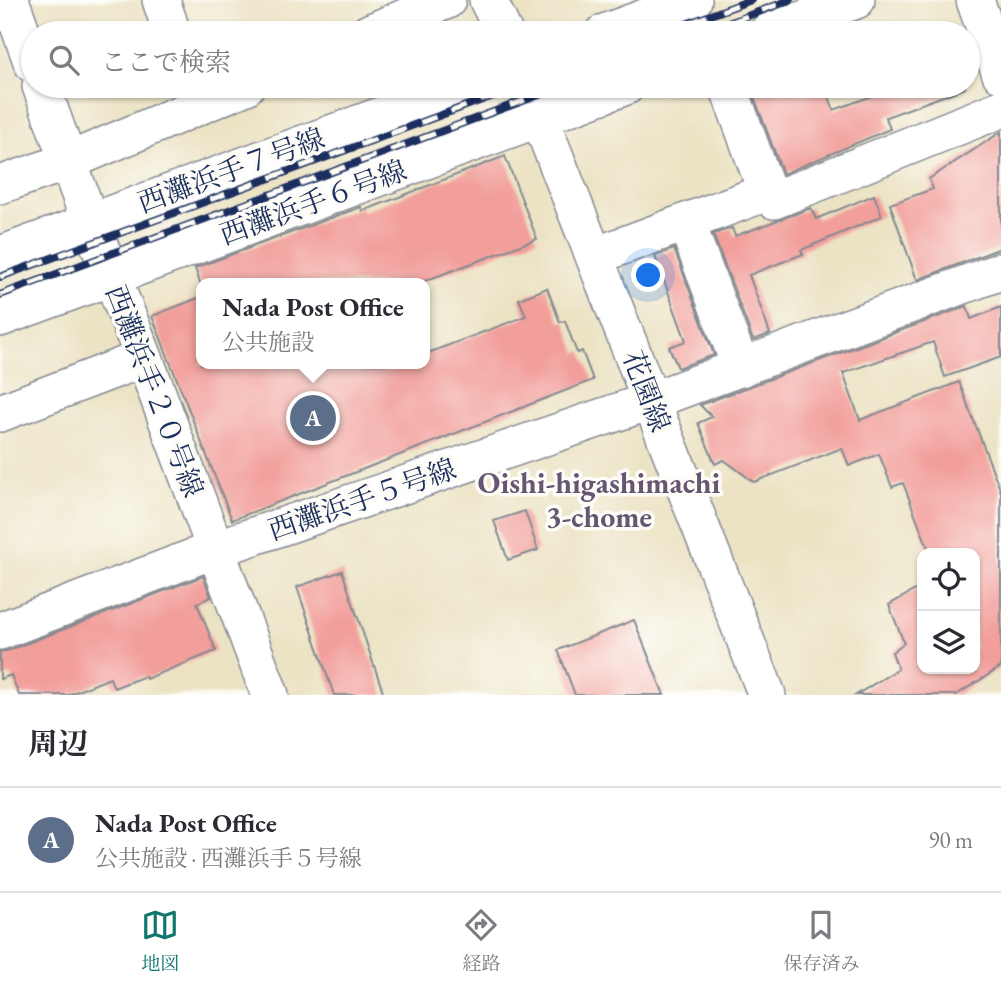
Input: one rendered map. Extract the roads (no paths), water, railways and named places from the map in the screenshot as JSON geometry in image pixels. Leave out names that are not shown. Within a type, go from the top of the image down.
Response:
[{"type":"street","points":[[10,0],[21,31]]},
{"type":"street","points":[[161,0],[168,21]]},
{"type":"street","points":[[397,21],[447,0]]},
{"type":"street","points":[[488,0],[498,21]]},
{"type":"street","points":[[636,21],[693,0]]},
{"type":"street","points":[[799,21],[856,0]]},
{"type":"street","points":[[975,0],[1001,74]]},
{"type":"street","name":"西灘浜手２０号線","points":[[45,98],[110,277],[144,358],[270,695]]},
{"type":"street","points":[[0,185],[69,161],[189,98]]},
{"type":"street","name":"西灘浜手７号線","points":[[0,255],[429,98]]},
{"type":"street","name":"西灘浜手６号線","points":[[0,318],[110,277],[534,102],[557,98]]},
{"type":"street","points":[[732,98],[767,192],[774,200],[1001,109]]},
{"type":"street","name":"花園線","points":[[534,102],[767,695]]},
{"type":"street","points":[[594,256],[767,192]]},
{"type":"street","points":[[686,222],[741,368]]},
{"type":"street","name":"西灘浜手５号線","points":[[0,631],[216,549],[650,401],[1001,271]]},
{"type":"street","points":[[0,413],[144,358]]},
{"type":"railway","points":[[694,21],[751,0]]},
{"type":"railway","points":[[734,21],[790,0]]},
{"type":"railway","points":[[0,277],[487,98]]},
{"type":"railway","points":[[0,295],[531,98]]},
{"type":"place","name":"Nada Post Office","points":[[313,418]]},
{"type":"district","name":"Oishi-higashimachi 3-chome","points":[[599,500]]}]
